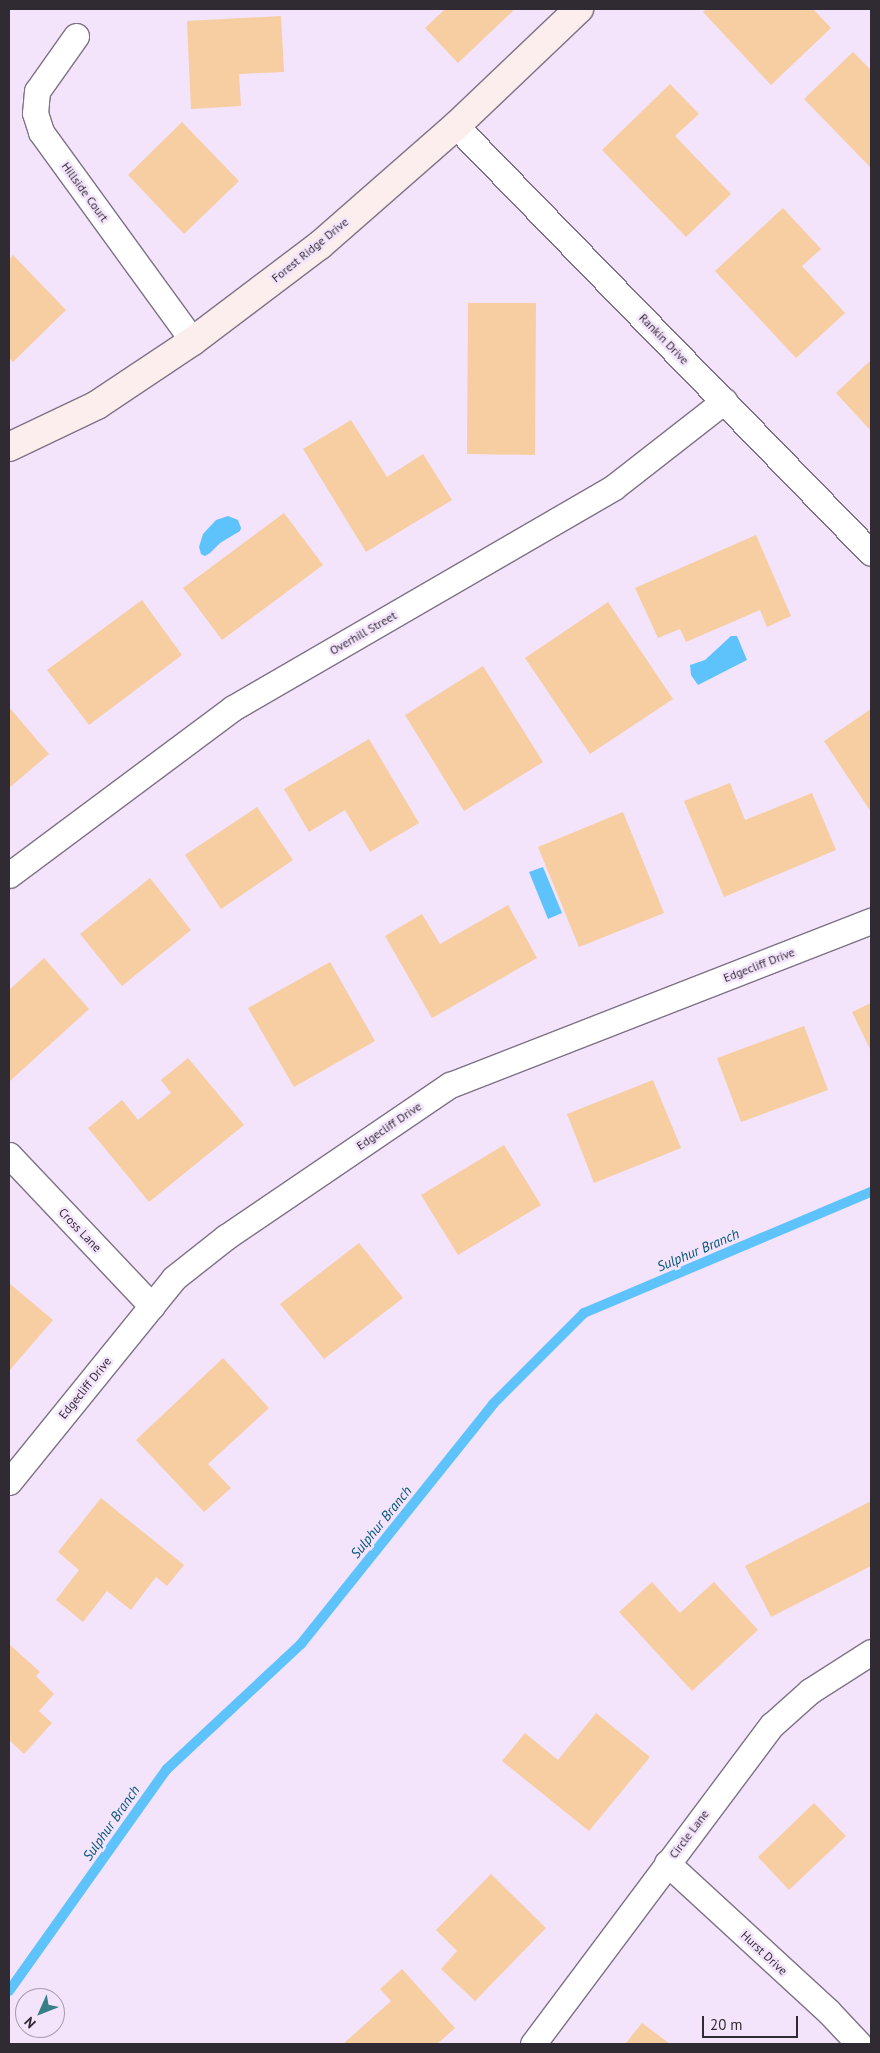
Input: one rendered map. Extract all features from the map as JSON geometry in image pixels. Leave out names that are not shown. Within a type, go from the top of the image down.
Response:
[{"type":"main road","name":"Forest Ridge Drive","points":[[9,447],[97,405],[193,341],[320,245],[456,126],[579,9]]},
{"type":"street","name":"Hillside Court","points":[[76,36],[37,91],[35,113],[40,132],[193,341]]},
{"type":"street","name":"Rankin Drive","points":[[456,126],[871,553]]},
{"type":"street","name":"Overhill Street","points":[[9,875],[233,708],[614,487],[724,401]]},
{"type":"street","name":"Edgecliff Drive","points":[[9,1482],[174,1278],[226,1237],[450,1086],[871,921]]},
{"type":"street","name":"Cross Lane","points":[[9,1155],[152,1306]]},
{"type":"street","name":"Circle Lane","points":[[533,2044],[772,1725],[810,1691],[871,1652]]},
{"type":"street","name":"Hurst Drive","points":[[667,1863],[828,2011],[859,2044]]},
{"type":"water","points":[[228,516],[238,520],[241,528],[240,531],[220,543],[205,556],[201,554],[199,547],[203,534],[216,520]]},
{"type":"water","points":[[731,636],[737,636],[747,660],[698,685],[691,675],[690,665],[705,660]]},
{"type":"water","points":[[543,867],[562,913],[548,919],[529,872]]},
{"type":"building","points":[[445,9],[511,9],[513,11],[458,63],[425,28]]},
{"type":"building","points":[[707,9],[813,9],[831,28],[771,85],[703,12]]},
{"type":"building","points":[[281,16],[284,72],[239,74],[241,106],[191,109],[187,21]]},
{"type":"building","points":[[853,52],[871,70],[871,168],[804,99]]},
{"type":"building","points":[[670,84],[699,114],[675,136],[731,194],[686,237],[602,150]]},
{"type":"building","points":[[182,122],[239,181],[184,234],[128,175]]},
{"type":"building","points":[[783,208],[821,249],[802,266],[845,313],[796,358],[715,271]]},
{"type":"building","points":[[13,255],[66,310],[13,362],[9,358],[9,260]]},
{"type":"building","points":[[468,303],[536,303],[535,455],[467,454]]},
{"type":"building","points":[[871,360],[871,431],[836,393]]},
{"type":"building","points":[[351,420],[387,477],[423,454],[452,500],[366,552],[303,449]]},
{"type":"building","points":[[284,513],[323,565],[222,640],[183,588]]},
{"type":"building","points":[[756,535],[791,616],[767,627],[760,610],[686,642],[680,629],[658,638],[635,588]]},
{"type":"building","points":[[142,600],[182,655],[89,725],[47,670]]},
{"type":"building","points":[[608,602],[673,699],[590,754],[525,658]]},
{"type":"building","points":[[483,666],[543,762],[464,811],[405,715]]},
{"type":"building","points":[[9,707],[49,754],[9,788]]},
{"type":"building","points":[[871,709],[871,812],[824,741]]},
{"type":"building","points":[[369,739],[419,823],[370,852],[345,810],[309,832],[284,789]]},
{"type":"building","points":[[730,783],[745,820],[812,793],[836,850],[724,897],[684,801]]},
{"type":"building","points":[[257,807],[293,860],[221,909],[185,855]]},
{"type":"building","points":[[623,812],[664,913],[579,947],[538,847]]},
{"type":"building","points":[[150,878],[191,930],[122,986],[80,934]]},
{"type":"building","points":[[508,905],[537,958],[432,1018],[385,936],[422,914],[440,944]]},
{"type":"building","points":[[44,958],[89,1009],[10,1081],[9,990]]},
{"type":"building","points":[[330,962],[375,1041],[294,1087],[248,1008]]},
{"type":"building","points":[[871,1003],[871,1051],[852,1012]]},
{"type":"building","points":[[804,1026],[828,1090],[741,1122],[717,1058]]},
{"type":"building","points":[[188,1058],[244,1125],[149,1202],[88,1128],[122,1100],[138,1120],[171,1093],[161,1080]]},
{"type":"building","points":[[653,1080],[681,1148],[594,1183],[567,1114]]},
{"type":"building","points":[[504,1145],[541,1205],[458,1255],[421,1195]]},
{"type":"building","points":[[359,1243],[403,1298],[324,1359],[280,1304]]},
{"type":"building","points":[[9,1283],[53,1320],[9,1371]]},
{"type":"building","points":[[223,1358],[269,1408],[208,1464],[231,1488],[204,1512],[136,1440]]},
{"type":"building","points":[[101,1498],[184,1565],[167,1586],[156,1577],[131,1610],[107,1591],[83,1622],[56,1600],[79,1570],[58,1552]]},
{"type":"building","points":[[871,1501],[871,1566],[771,1617],[745,1566]]},
{"type":"building","points":[[652,1582],[680,1613],[714,1582],[758,1630],[692,1691],[619,1612]]},
{"type":"building","points":[[9,1644],[40,1672],[36,1676],[54,1694],[39,1711],[52,1723],[24,1754],[9,1740]]},
{"type":"building","points":[[596,1713],[650,1757],[589,1831],[502,1761],[525,1733],[558,1760]]},
{"type":"building","points":[[814,1803],[846,1836],[789,1890],[758,1857]]},
{"type":"building","points":[[491,1874],[546,1928],[475,2001],[441,1969],[457,1951],[436,1930]]},
{"type":"building","points":[[402,1969],[455,2028],[437,2044],[343,2044],[391,2001],[380,1989]]},
{"type":"building","points":[[642,2023],[670,2044],[625,2044]]},
{"type":"waterway","name":"Sulphur Branch","points":[[9,1991],[167,1769],[301,1644],[493,1404],[584,1313],[871,1192]]}]
